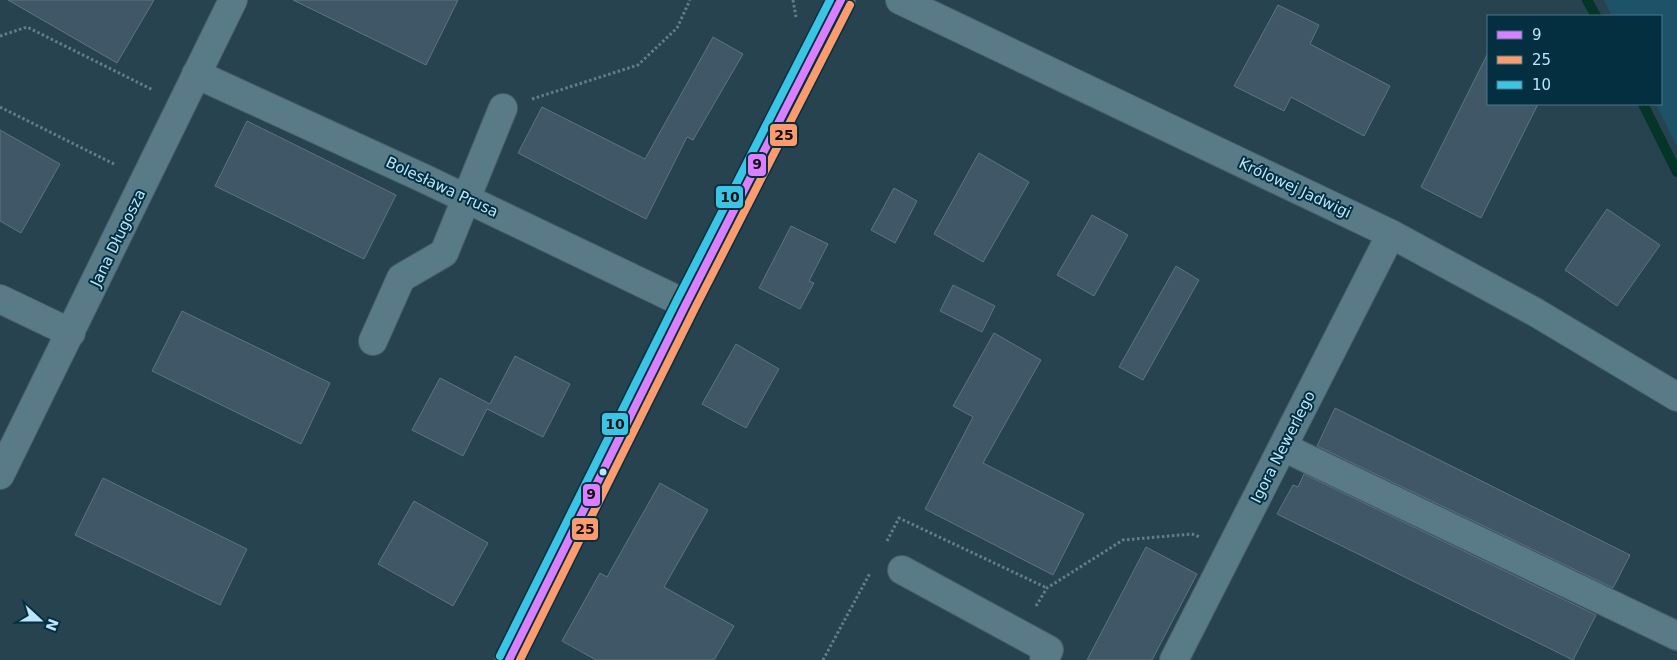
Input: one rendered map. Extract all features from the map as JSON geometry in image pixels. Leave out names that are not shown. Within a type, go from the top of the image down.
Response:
[{"type":"street","name":"Jana Długosza","points":[[0,475],[72,333],[181,104],[233,0]]},
{"type":"street","points":[[509,660],[686,304],[841,0]]},
{"type":"street","name":"Królowej Jadwigi","points":[[900,0],[1391,234],[1535,312],[1677,397]]},
{"type":"street","name":"Bolesława Prusa","points":[[196,74],[466,198],[686,304]]},
{"type":"street","points":[[373,341],[401,278],[444,253],[503,108]]},
{"type":"street","name":"Igora Newerlego","points":[[1174,660],[1391,234]]},
{"type":"street","points":[[0,299],[72,333]]},
{"type":"street","points":[[1282,447],[1677,636]]},
{"type":"street","points":[[902,570],[1049,650],[1044,660]]},
{"type":"path","points":[[503,108],[638,65],[677,28],[690,0]]},
{"type":"path","points":[[0,36],[27,27],[181,104]]},
{"type":"path","points":[[0,107],[146,180]]},
{"type":"path","points":[[1019,634],[1046,588],[1123,540],[1192,534],[1230,551]]},
{"type":"shaded area","points":[[1604,0],[1677,0],[1677,147],[1656,105],[1662,105],[1662,15],[1612,15]]},
{"type":"building","points":[[8,0],[154,0],[117,63]]},
{"type":"building","points":[[293,0],[458,0],[426,65]]},
{"type":"building","points":[[1278,5],[1319,25],[1310,44],[1390,86],[1364,136],[1291,97],[1284,111],[1234,86]]},
{"type":"building","points":[[713,37],[743,54],[693,140],[687,137],[646,219],[518,153],[542,107],[645,159]]},
{"type":"building","points":[[1487,55],[1487,105],[1538,105],[1481,218],[1421,187]]},
{"type":"building","points":[[247,121],[396,195],[364,259],[215,186]]},
{"type":"building","points":[[0,130],[60,164],[21,233],[0,221]]},
{"type":"building","points":[[979,153],[1029,182],[983,262],[934,234]]},
{"type":"building","points":[[894,188],[917,201],[895,243],[871,230]]},
{"type":"building","points":[[1607,209],[1660,245],[1617,306],[1565,270]]},
{"type":"building","points":[[1092,215],[1128,235],[1094,296],[1057,275]]},
{"type":"building","points":[[791,226],[828,244],[809,281],[814,283],[800,309],[759,288]]},
{"type":"building","points":[[1176,266],[1199,280],[1143,380],[1119,367]]},
{"type":"building","points":[[953,285],[995,306],[982,332],[940,311]]},
{"type":"building","points":[[182,311],[330,383],[301,444],[152,371]]},
{"type":"building","points":[[994,333],[1041,360],[983,463],[1084,514],[1053,575],[925,509],[973,417],[953,406]]},
{"type":"building","points":[[736,344],[779,369],[746,428],[702,404]]},
{"type":"building","points":[[515,356],[570,384],[543,437],[487,409],[463,456],[412,430],[440,378],[490,404]]},
{"type":"building","points":[[1335,408],[1630,555],[1613,588],[1317,446]]},
{"type":"building","points":[[1304,474],[1596,615],[1573,660],[1277,514],[1293,485],[1298,487]]},
{"type":"building","points":[[103,478],[247,549],[220,605],[75,535]]},
{"type":"building","points":[[660,483],[708,510],[664,587],[734,626],[714,660],[596,660],[562,641],[600,573],[607,577]]},
{"type":"building","points":[[414,501],[488,543],[453,606],[378,564]]},
{"type":"building","points":[[1146,547],[1197,574],[1152,660],[1087,660]]},
{"type":"waterway","points":[[1587,0],[1595,15]]},
{"type":"waterway","points":[[1644,105],[1677,172]]},
{"type":"transit line","name":"10","points":[[500,656],[677,300],[830,0]]},
{"type":"transit line","name":"9","points":[[509,660],[686,304],[841,0]]},
{"type":"transit line","name":"25","points":[[520,660],[695,308],[850,5]]}]
